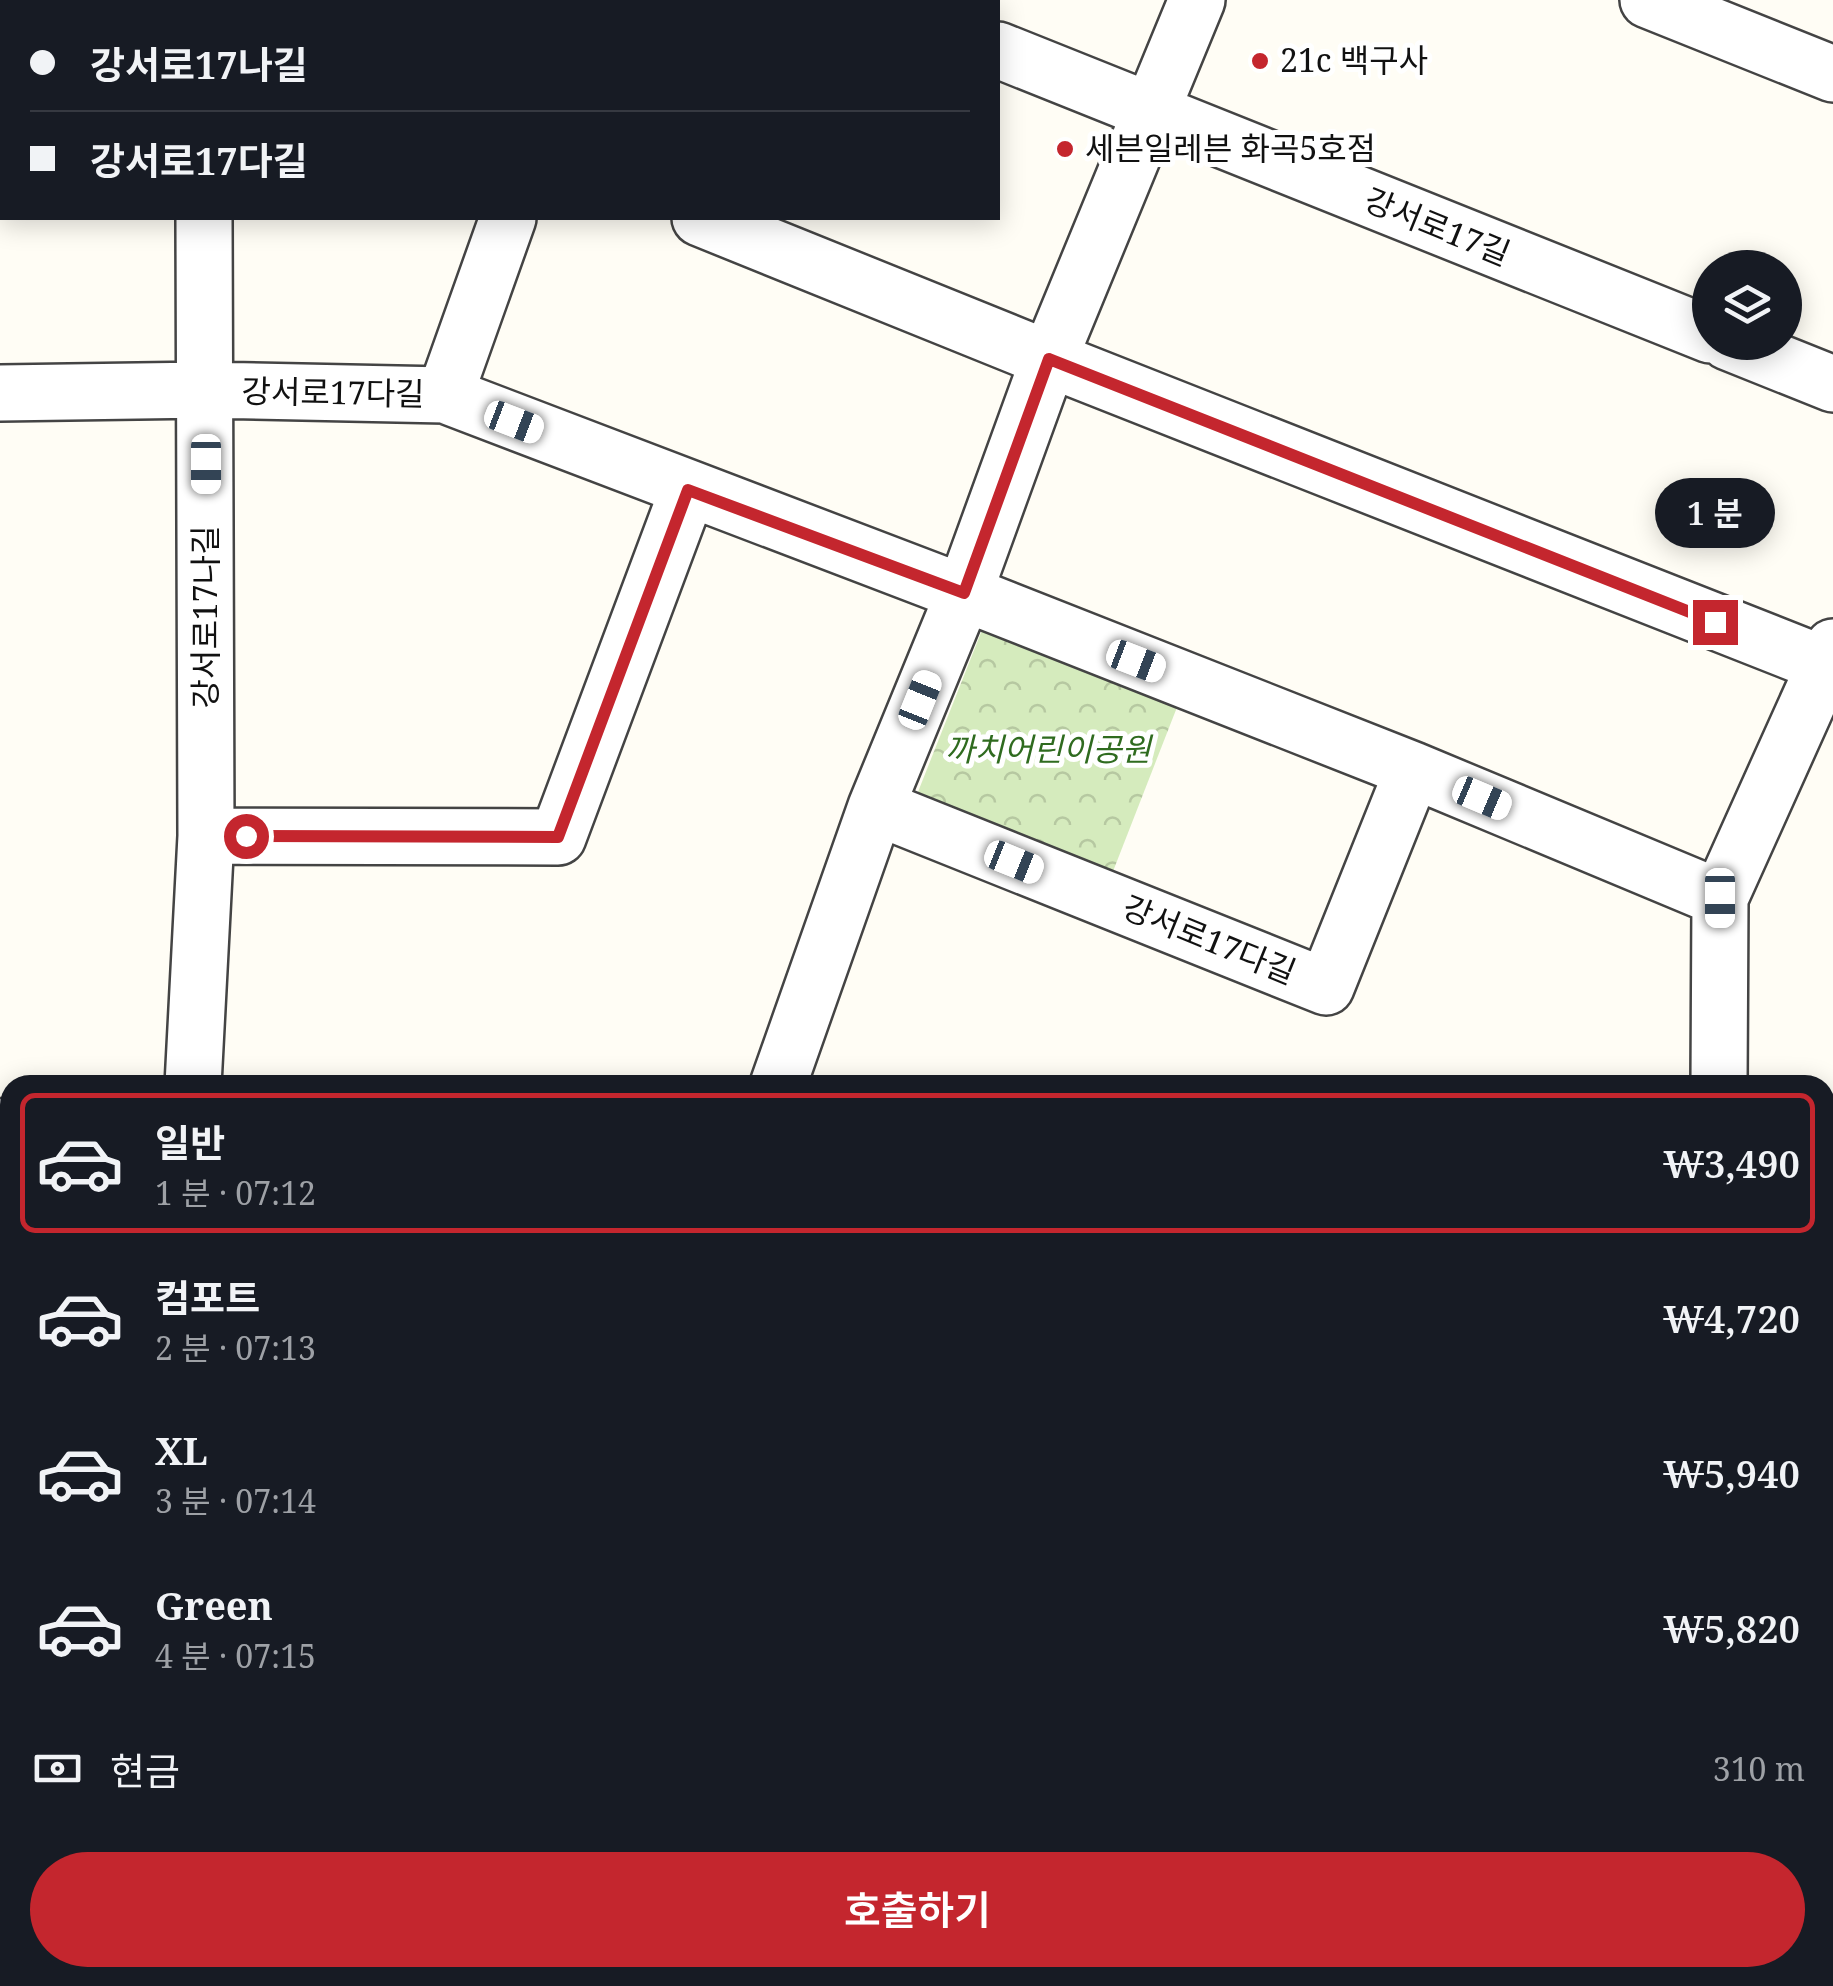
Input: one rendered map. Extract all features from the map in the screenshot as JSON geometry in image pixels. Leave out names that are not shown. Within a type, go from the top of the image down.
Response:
[{"type":"street","points":[[782,1075],[876,808],[964,593],[1049,359],[1197,0]]},
{"type":"street","points":[[1648,0],[1737,16],[1833,74]]},
{"type":"street","name":"강서로17길","points":[[1000,51],[1692,328]]},
{"type":"street","name":"강서로17나길","points":[[193,1075],[206,836],[204,220]]},
{"type":"street","points":[[444,395],[507,220]]},
{"type":"street","points":[[705,220],[1049,359],[1831,660],[1720,898],[1719,1075]]},
{"type":"street","points":[[1773,360],[1833,384]]},
{"type":"street","name":"강서로17다길","points":[[0,393],[206,390],[444,395],[964,593],[1413,770],[1720,898]]},
{"type":"street","points":[[206,836],[558,837],[688,490]]},
{"type":"street","name":"강서로17다길","points":[[876,808],[1326,987],[1413,770]]},
{"type":"green space","name":"까치어린이공원","points":[[986,620],[1181,697],[1110,879],[914,802]]},
{"type":"place","name":"21c 백구사","points":[[1260,61]]},
{"type":"place","name":"세븐일레븐 화곡5호점","points":[[1065,149]]},
{"type":"route","points":[[246,836],[558,837],[688,490],[964,593],[1049,359],[1715,622]]}]
